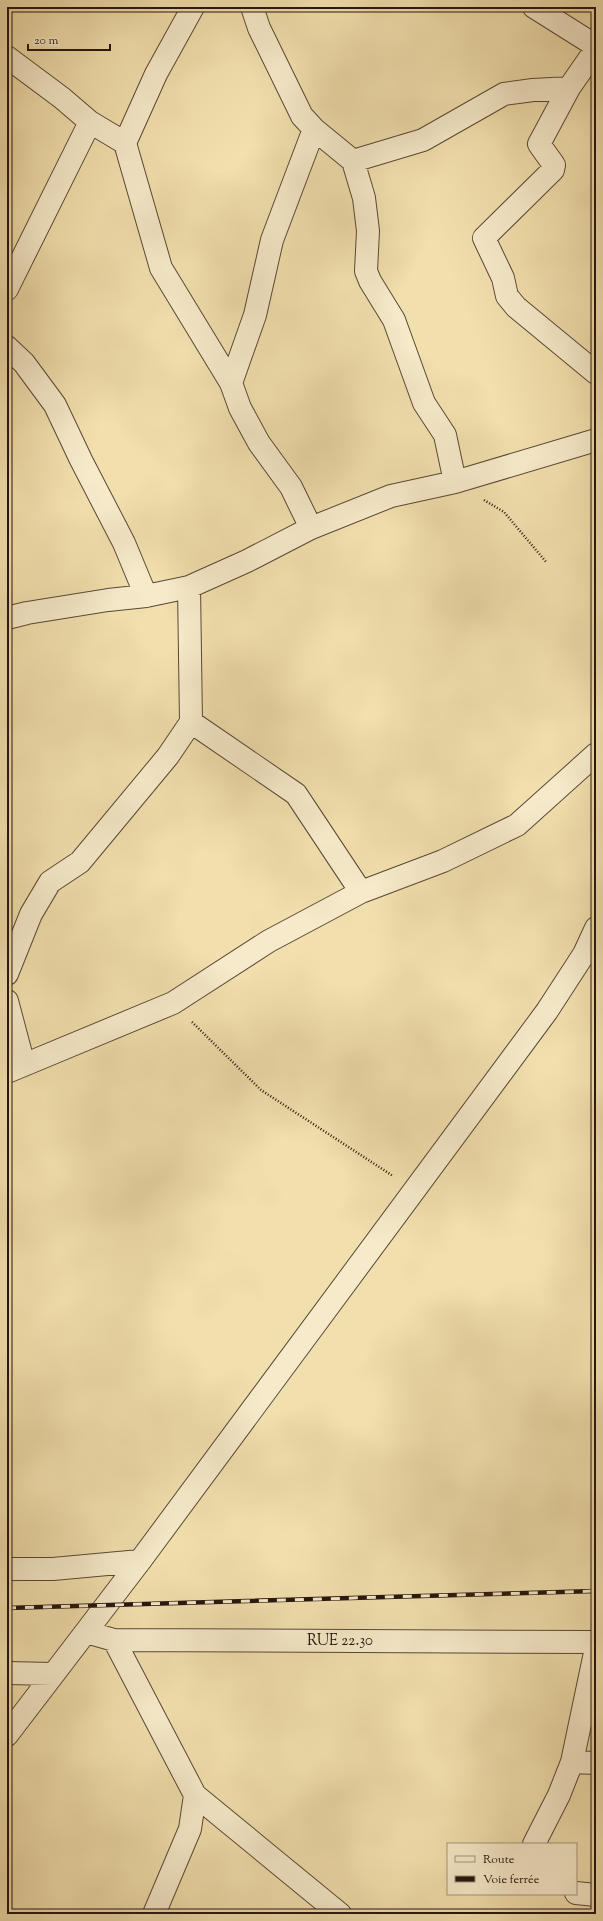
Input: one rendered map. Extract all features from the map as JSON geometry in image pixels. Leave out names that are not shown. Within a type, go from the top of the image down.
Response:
[{"type":"street","points":[[193,7],[156,74],[125,143],[161,268],[231,384],[240,408],[259,443],[291,487],[311,528]]},
{"type":"street","points":[[252,7],[259,28],[302,116],[314,129],[353,161],[364,198],[367,224],[366,271],[370,281],[394,320],[424,402],[445,435],[455,482]]},
{"type":"street","points":[[534,7],[596,46]]},
{"type":"street","points":[[596,50],[569,88],[539,144],[554,166],[553,170],[484,238],[503,278],[507,296],[516,307],[596,373]]},
{"type":"street","points":[[7,57],[62,98],[90,122],[125,143]]},
{"type":"street","points":[[353,161],[423,140],[504,94],[533,90],[569,88]]},
{"type":"street","points":[[7,289],[90,122]]},
{"type":"street","points":[[231,384],[255,315],[272,240],[314,129]]},
{"type":"street","points":[[7,347],[24,363],[55,405],[81,460],[124,543],[146,596]]},
{"type":"street","points":[[7,618],[27,613],[100,601],[146,596],[190,587],[311,528],[391,496],[455,482],[596,440]]},
{"type":"street","points":[[7,974],[31,914],[50,882],[80,862],[168,756],[191,722],[190,587]]},
{"type":"street","points":[[191,722],[296,794],[361,892]]},
{"type":"street","points":[[7,1001],[15,1068],[173,1003],[269,941],[361,892],[443,861],[517,825],[596,754]]},
{"type":"street","points":[[7,1735],[140,1561],[548,1011],[584,954],[596,928]]},
{"type":"street","points":[[7,1569],[53,1569],[140,1561]]},
{"type":"street","name":"RUE 22.30","points":[[86,1632],[114,1640],[596,1642]]},
{"type":"street","points":[[114,1640],[195,1795],[340,1914]]},
{"type":"street","points":[[535,1843],[559,1795],[572,1762],[596,1648]]},
{"type":"street","points":[[7,1673],[53,1674]]},
{"type":"street","points":[[572,1762],[596,1763]]},
{"type":"street","points":[[154,1914],[190,1829],[195,1795]]},
{"type":"street","points":[[577,1893],[596,1895]]},
{"type":"path","points":[[455,482],[504,512],[547,563]]},
{"type":"path","points":[[173,1003],[261,1090],[303,1119],[415,1189]]},
{"type":"railway","points":[[7,1608],[596,1591]]}]
